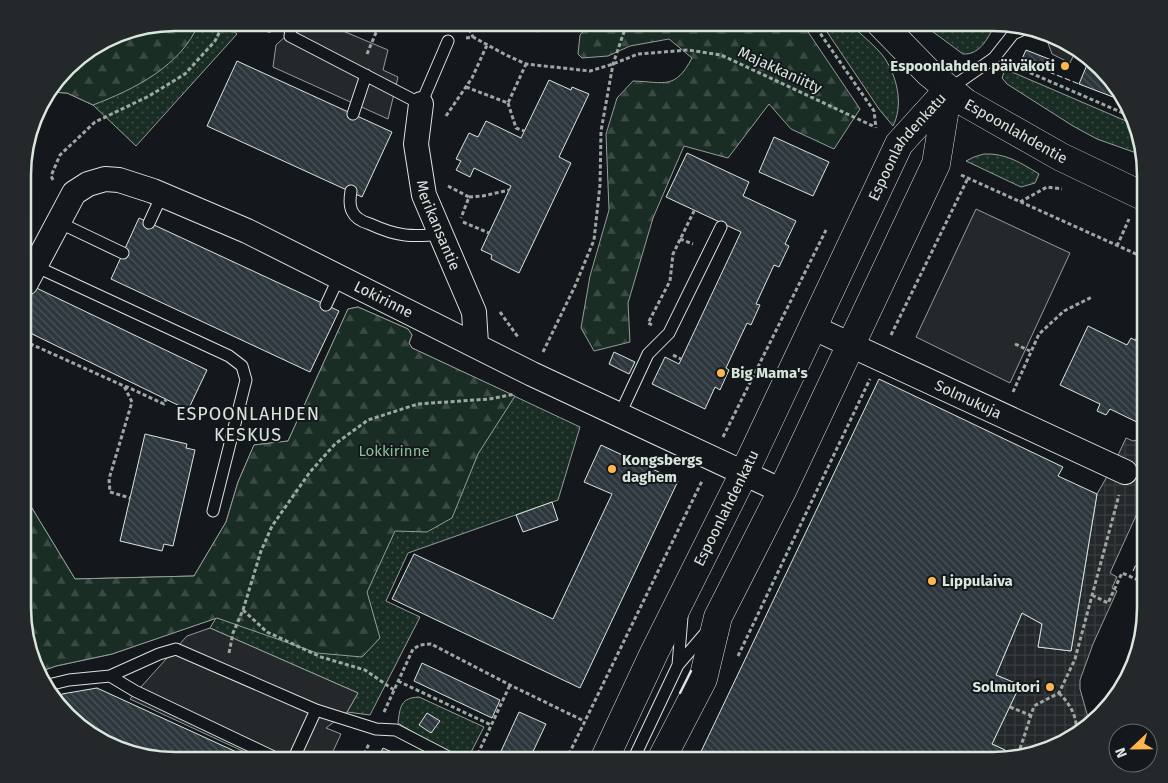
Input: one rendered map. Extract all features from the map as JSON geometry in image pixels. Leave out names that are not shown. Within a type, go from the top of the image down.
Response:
[{"type":"main road","name":"Espoonlahdentie","points":[[889,31],[929,73],[966,103],[1061,157],[1136,193]]},
{"type":"main road","name":"Espoonlahdenkatu","points":[[608,751],[654,653],[744,473],[899,144],[948,90]]},
{"type":"main road","name":"Espoonlahdenkatu","points":[[665,751],[703,679],[718,617],[782,491],[936,164],[948,90]]},
{"type":"street","name":"Merikansantie","points":[[421,104],[416,144],[424,195],[453,228],[474,312],[476,344]]},
{"type":"street","name":"Lokirinne","points":[[31,273],[74,193],[88,184],[105,179],[119,180],[162,195],[247,231],[476,344],[532,374],[782,491]]},
{"type":"street","name":"Solmukuja","points":[[812,327],[1125,472]]},
{"type":"lane","points":[[291,31],[290,36],[421,104],[448,41]]},
{"type":"lane","points":[[948,90],[994,58],[1015,33]]},
{"type":"lane","points":[[353,114],[363,73]]},
{"type":"lane","points":[[351,191],[352,211],[361,220],[391,234],[418,237],[453,228]]},
{"type":"lane","points":[[149,223],[162,195]]},
{"type":"lane","points":[[58,222],[123,253]]},
{"type":"lane","points":[[620,414],[648,354],[669,333],[722,227]]},
{"type":"lane","points":[[31,275],[229,356],[242,366],[246,380],[213,511]]},
{"type":"lane","points":[[326,305],[339,276]]},
{"type":"lane","points":[[678,665],[684,596]]},
{"type":"lane","points":[[636,751],[678,665],[718,617]]},
{"type":"lane","points":[[53,684],[69,680],[110,676],[159,654],[176,649],[316,710],[376,729],[396,730],[438,752]]},
{"type":"lane","points":[[110,676],[135,691],[263,752]]},
{"type":"lane","points":[[297,752],[316,710]]},
{"type":"path","points":[[56,184],[51,176],[60,155],[95,122],[149,96],[185,74],[215,41],[220,31]]},
{"type":"path","points":[[273,31],[290,36]]},
{"type":"path","points":[[363,73],[377,31]]},
{"type":"path","points":[[448,41],[473,37],[470,31]]},
{"type":"path","points":[[540,359],[575,286],[594,240],[600,185],[601,131],[613,64],[624,31]]},
{"type":"path","points":[[819,31],[874,111],[876,127],[872,136]]},
{"type":"path","name":"Majakkaniitty","points":[[473,37],[526,64],[590,71],[638,54],[688,50],[721,55],[876,127],[899,144]]},
{"type":"path","points":[[446,118],[472,78],[487,45]]},
{"type":"path","points":[[994,58],[1122,113]]},
{"type":"path","points":[[524,131],[516,128],[508,103],[526,64]]},
{"type":"path","points":[[466,87],[508,103]]},
{"type":"path","points":[[936,164],[1136,254]]},
{"type":"path","points":[[790,549],[968,178]]},
{"type":"path","points":[[445,191],[443,184],[469,197],[509,190]]},
{"type":"path","points":[[1020,202],[1047,187],[1061,189],[1070,193]]},
{"type":"path","points":[[469,197],[453,228],[488,233]]},
{"type":"path","points":[[669,333],[648,323],[670,281],[673,254],[694,211]]},
{"type":"path","points":[[1117,246],[1129,220],[1122,216]]},
{"type":"path","points":[[570,752],[826,229]]},
{"type":"path","points":[[1011,396],[1039,334],[1064,311],[1092,297]]},
{"type":"path","points":[[500,310],[519,339]]},
{"type":"path","points":[[31,344],[164,404],[166,399]]},
{"type":"path","points":[[1015,344],[1030,351]]},
{"type":"path","points":[[124,386],[132,402],[109,479],[110,492],[130,498]]},
{"type":"path","points":[[226,671],[233,633],[244,610],[261,551],[272,526],[310,472],[335,444],[368,420],[418,404],[489,399],[523,393]]},
{"type":"path","points":[[1020,749],[1034,706],[1059,693],[1075,659],[1125,472]]},
{"type":"path","points":[[1092,595],[1108,603],[1122,573],[1136,578]]},
{"type":"path","points":[[244,610],[267,632],[321,657],[365,670],[394,690]]},
{"type":"path","points":[[365,752],[413,649],[420,645],[431,644],[510,686],[584,721]]},
{"type":"path","points":[[398,681],[491,725]]},
{"type":"path","points":[[479,752],[510,686]]},
{"type":"path","points":[[1059,693],[1068,703],[1077,724]]},
{"type":"path","points":[[1010,707],[1030,716]]},
{"type":"green space","points":[[175,31],[233,31],[237,34],[136,146],[93,105],[67,93],[58,92],[80,67],[103,51],[129,39],[157,32]]},
{"type":"green space","points":[[195,31],[181,52],[169,64],[125,91],[93,105],[67,93],[58,92],[80,67],[112,46],[138,36],[157,32]]},
{"type":"green space","points":[[584,31],[807,31],[860,109],[834,149],[791,129],[769,104],[728,158],[684,146],[653,218],[628,303],[630,342],[594,351],[581,328],[590,276],[609,210],[606,134],[617,98],[633,81],[661,83],[674,80],[686,68],[692,58],[669,39],[630,46],[608,56],[582,58],[578,54],[580,35]]},
{"type":"green space","points":[[826,31],[858,31],[884,57],[891,69],[898,94],[898,110],[893,126],[879,109]]},
{"type":"green space","points":[[932,31],[992,31],[975,52],[963,54]]},
{"type":"green space","points":[[1005,69],[1126,121],[1135,152],[1097,139],[1073,126],[1007,84],[1002,78]]},
{"type":"green space","points":[[984,154],[1006,157],[1026,166],[1039,174],[1035,183],[1021,187],[966,161]]},
{"type":"green space","name":"Lokkirinne","points":[[358,307],[408,329],[412,335],[409,343],[412,348],[580,427],[558,500],[408,553],[386,601],[420,617],[370,715],[347,712],[358,693],[210,628],[216,618],[112,654],[46,670],[39,654],[32,626],[31,507],[75,579],[194,576],[226,522],[238,482],[254,445],[288,441],[348,309]]},
{"type":"green space","name":"Lokkirinne","points":[[358,307],[408,329],[412,335],[409,343],[412,348],[515,396],[478,454],[452,518],[427,532],[395,531],[367,592],[380,638],[362,657],[317,653],[217,618],[112,654],[46,670],[39,654],[32,626],[31,507],[75,579],[194,576],[226,522],[238,482],[254,445],[288,441],[348,309]]},
{"type":"green space","points":[[419,697],[484,727],[471,752],[445,752],[398,723],[402,704],[408,699]]},
{"type":"shaded area","points":[[291,31],[343,31],[388,50],[383,70],[398,77],[388,119],[273,67],[276,45]]},
{"type":"shaded area","points":[[1048,43],[1073,56],[1070,63],[1052,54]]},
{"type":"shaded area","points":[[976,209],[1070,253],[1010,383],[916,337]]},
{"type":"shaded area","points":[[1126,438],[1136,440],[1136,516],[1110,573],[1117,577],[1112,588],[1117,591],[1093,644],[1080,680],[1080,689],[1088,716],[1056,737],[1021,749],[1005,751],[992,744],[1020,685],[996,675],[1022,613],[1042,624],[1038,647],[1071,651],[1097,494]]},
{"type":"shaded area","points":[[210,628],[358,693],[347,712],[326,728],[341,734],[333,752],[245,752],[130,699],[187,636]]},
{"type":"building","points":[[1026,50],[1054,61],[1049,72],[1021,61]]},
{"type":"building","points":[[237,61],[392,132],[362,197],[207,126]]},
{"type":"building","points":[[1087,66],[1101,80],[1113,97],[1079,84]]},
{"type":"building","points":[[549,80],[571,90],[572,87],[589,94],[559,157],[571,163],[519,273],[491,259],[492,255],[481,250],[511,186],[474,168],[470,177],[456,170],[461,161],[456,159],[469,133],[478,137],[486,121],[521,138]]},
{"type":"building","points":[[774,137],[829,162],[813,196],[759,172]]},
{"type":"building","points":[[687,153],[749,182],[743,196],[796,221],[785,244],[789,246],[779,267],[774,265],[756,304],[760,305],[751,325],[747,323],[726,368],[729,370],[720,390],[715,387],[705,409],[652,384],[665,357],[679,364],[741,232],[666,197]]},
{"type":"building","points":[[139,218],[339,311],[310,372],[111,279]]},
{"type":"building","points":[[31,285],[207,370],[188,410],[31,333]]},
{"type":"building","points":[[1088,326],[1127,345],[1131,338],[1136,341],[1136,422],[1110,409],[1106,415],[1097,411],[1100,404],[1060,385]]},
{"type":"building","points":[[614,352],[635,362],[629,374],[609,364]]},
{"type":"building","name":"Lippulaiva","points":[[879,379],[1063,467],[1058,476],[1097,494],[1071,651],[1038,647],[1042,624],[1022,613],[996,675],[1020,685],[992,744],[1005,751],[701,751]]},
{"type":"building","points":[[145,434],[187,444],[186,448],[195,450],[173,546],[164,544],[162,551],[120,541]]},
{"type":"building","points":[[601,445],[678,481],[580,688],[392,599],[414,554],[553,619],[612,494],[584,482]]},
{"type":"building","points":[[552,502],[558,520],[523,532],[516,515]]},
{"type":"building","points":[[422,663],[500,700],[492,718],[414,681]]},
{"type":"building","points":[[97,688],[236,752],[175,752],[147,749],[129,744],[112,737],[80,716],[67,703],[62,694]]},
{"type":"building","points":[[519,712],[546,724],[533,752],[501,752]]},
{"type":"building","points":[[427,713],[440,721],[431,733],[419,725]]},
{"type":"building","points":[[383,748],[391,752],[381,752]]},
{"type":"fence","points":[[1049,72],[1079,84]]},
{"type":"fence","points":[[1133,571],[1136,564]]},
{"type":"wall","points":[[680,693],[691,671]]},
{"type":"place","name":"Espoonlahden päiväkoti","points":[[1065,66]]},
{"type":"place","name":"Big Mama's","points":[[721,373]]},
{"type":"place","name":"Kongsbergs daghem","points":[[612,469]]},
{"type":"place","name":"Lippulaiva","points":[[932,581]]},
{"type":"place","name":"Solmutori","points":[[1050,687]]},
{"type":"district","name":"ESPOONLAHDEN KESKUS","points":[[248,424]]}]
